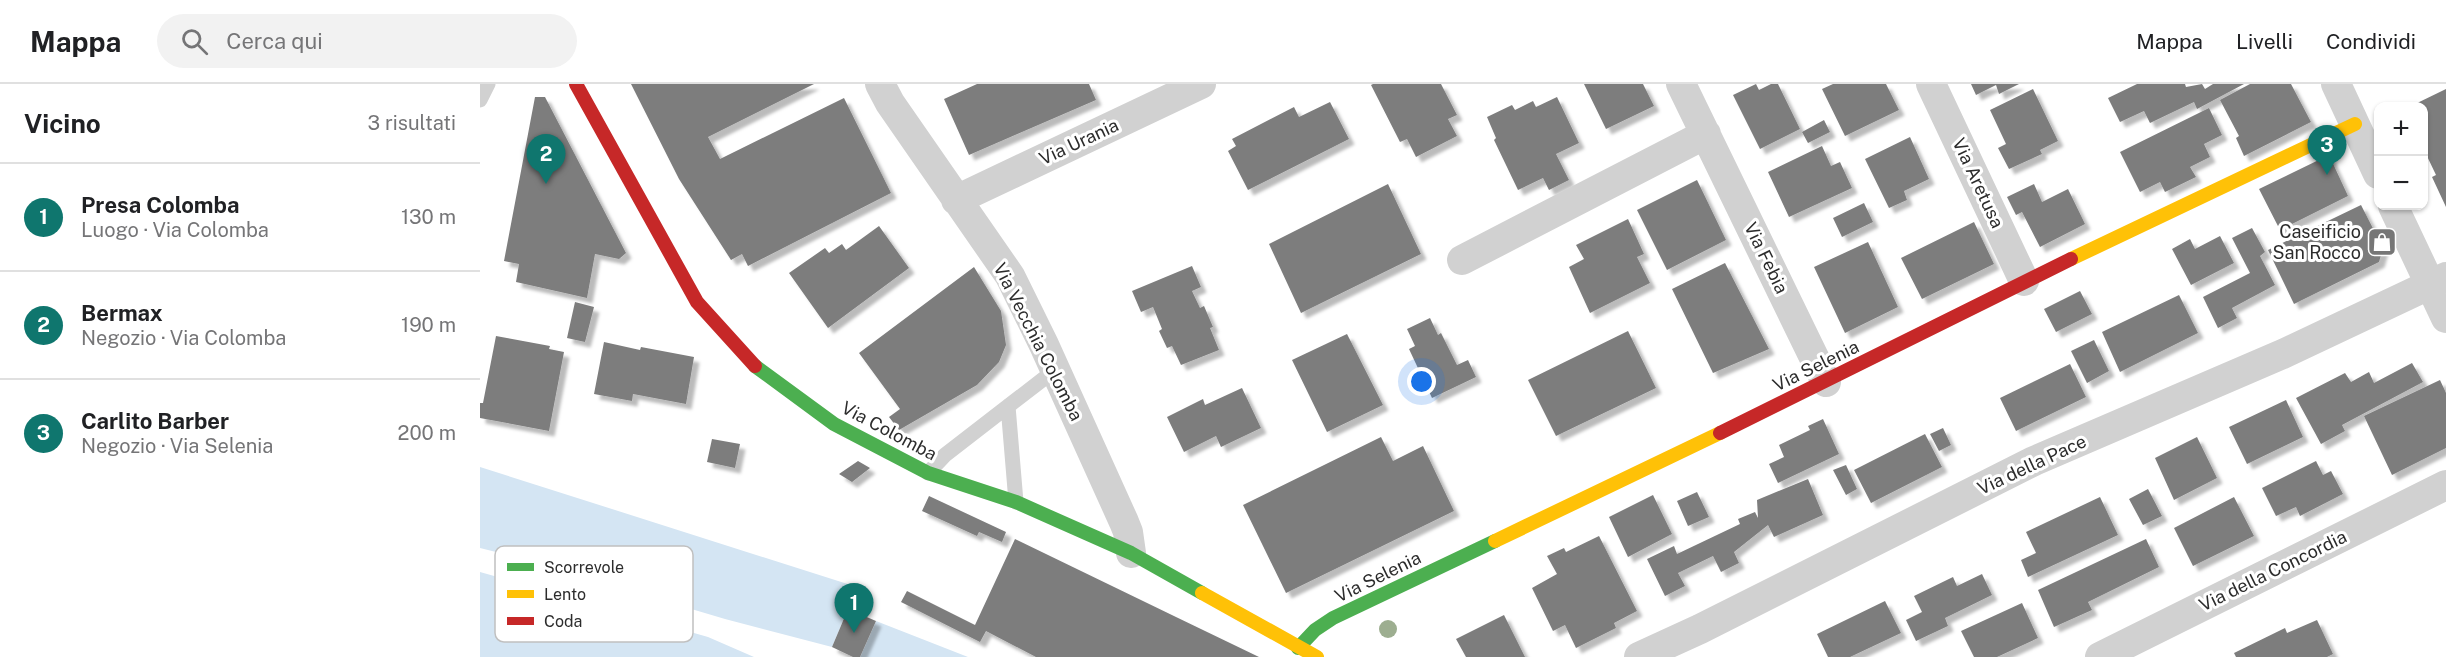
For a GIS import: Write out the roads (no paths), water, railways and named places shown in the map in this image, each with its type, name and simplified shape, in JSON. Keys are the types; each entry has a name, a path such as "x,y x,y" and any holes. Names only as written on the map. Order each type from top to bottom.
{"street":[{"name":"Via Colomba","path":"576,84 697,302 749,361 834,424 928,473 1016,502 1131,552 1317,657"},
{"name":"Via Vecchia Colomba","path":"880,84 890,103 1010,276 1128,532 1131,552"},
{"name":"Via Urania","path":"956,200 1202,84"},
{"name":"Via Febia","path":"1681,84 1826,382"},
{"name":"Via Aretusa","path":"1931,84 2024,281"},
{"path":"2336,84 2374,164"},
{"name":"Via Selenia","path":"1298,648 1315,630 1333,618 1826,382 2024,281 2355,124"},
{"path":"1462,260 1706,134"},
{"path":"2395,210 2438,281 2446,318"},
{"name":"Via della Pace","path":"1639,657 1700,629 2034,461 2285,353 2438,281"},
{"name":"Via della Concordia","path":"2100,657 2446,485"}],"lane":[{"path":"480,100 488,84"},
{"path":"928,473 945,455 1055,370"},
{"path":"1008,406 1016,502"}],"water":[{"path":"480,467 857,587 832,647 693,609 693,546 495,546 495,552 480,548"},
{"path":"480,572 495,576 495,642 693,642 693,633 754,657 480,657"},
{"path":"876,621 968,657 860,657"}],"place":[{"name":"Carlito Barber","path":"2327,175"},
{"name":"Bermax","path":"546,184"},
{"name":"Caseificio San Rocco","path":"2382,242"},
{"name":"Presa Colomba","path":"854,633"}]}
